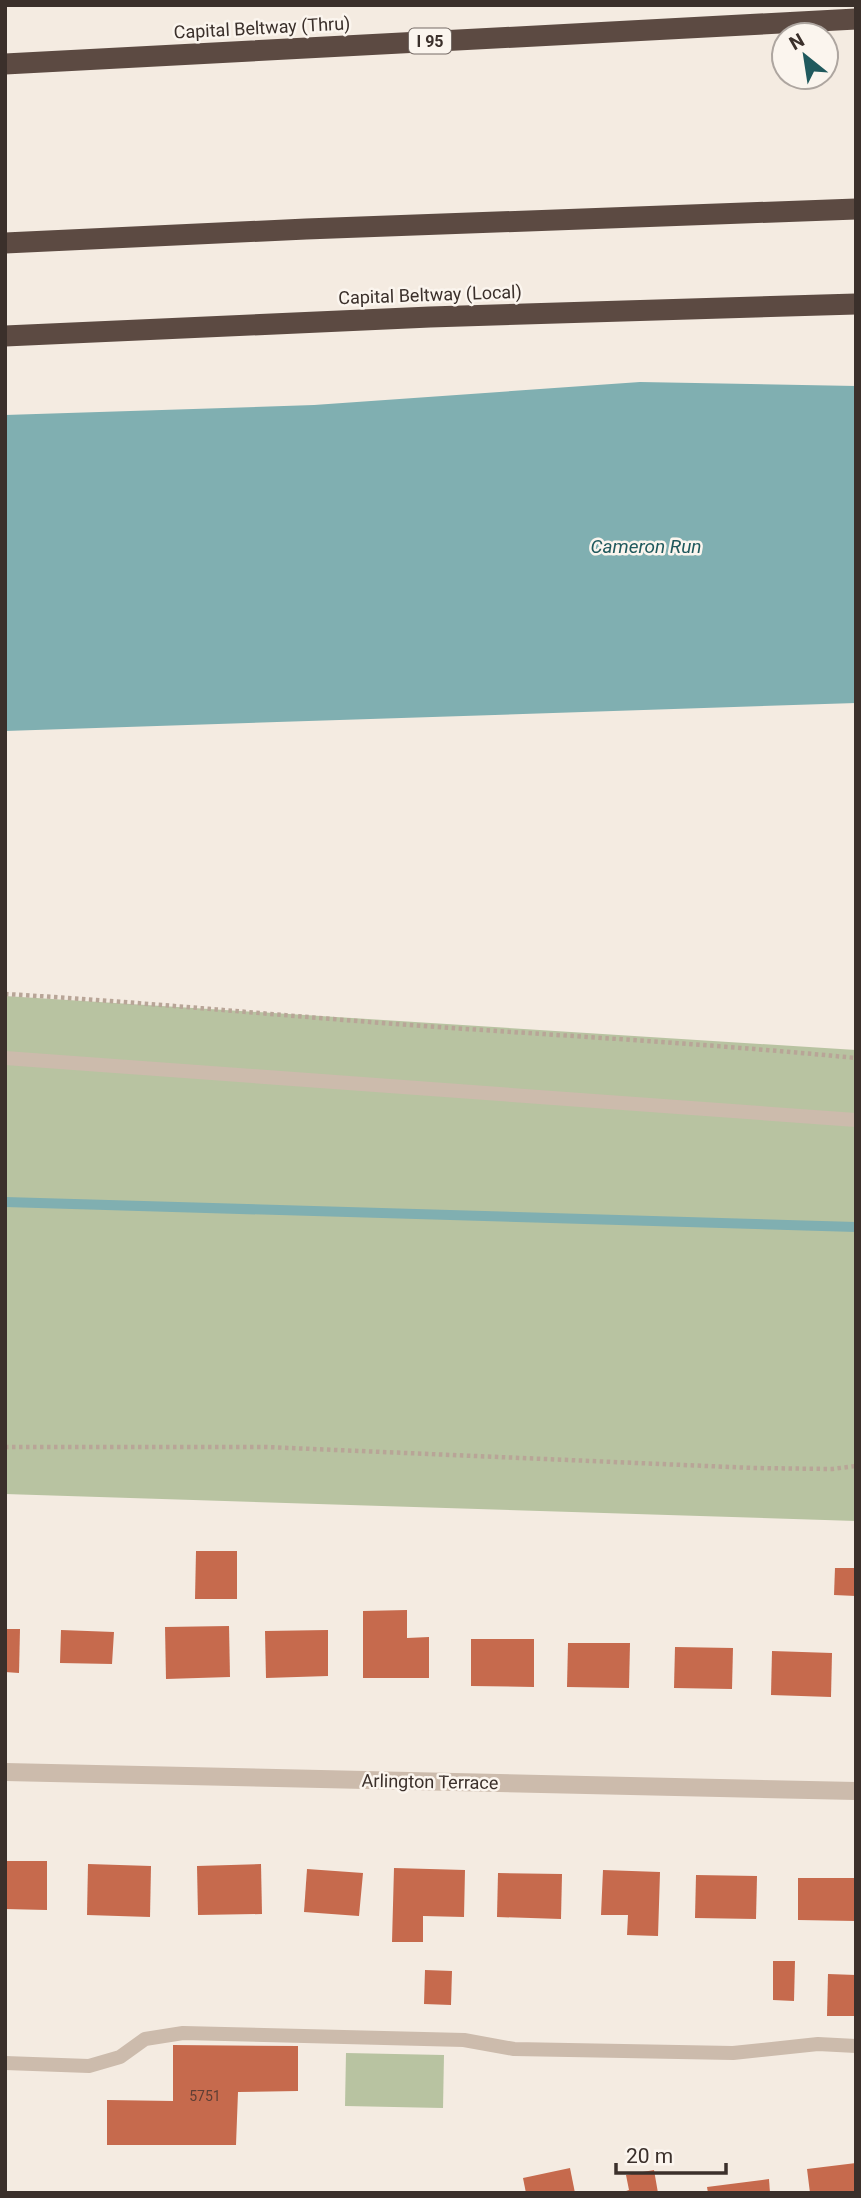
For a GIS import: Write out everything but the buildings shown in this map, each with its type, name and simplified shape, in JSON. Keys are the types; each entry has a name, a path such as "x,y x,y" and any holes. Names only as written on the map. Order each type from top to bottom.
{"highway":[{"name":"Capital Beltway (Thru)","path":"5,64 856,19"},
{"path":"5,243 856,209"},
{"name":"Capital Beltway (Local)","path":"5,336 416,318 856,304"}],"street":[{"name":"Arlington Terrace","path":"5,1772 856,1791"}],"lane":[{"path":"5,1058 856,1120"},
{"path":"5,2063 89,2066 120,2057 145,2039 183,2033 464,2040 514,2049 733,2053 818,2044 856,2046"}],"path":[{"path":"5,994 163,1003 418,1026 754,1048 856,1058"},
{"path":"5,1447 267,1447 753,1468 832,1469 856,1466"}],"green space":[{"path":"5,996 856,1050 856,1521 5,1494"},
{"path":"346,2053 444,2055 443,2108 345,2106"}],"water":[{"name":"Cameron Run","path":"640,382 856,386 856,703 5,731 5,415 314,405"}],"waterway":[{"path":"5,1202 856,1227"}]}
